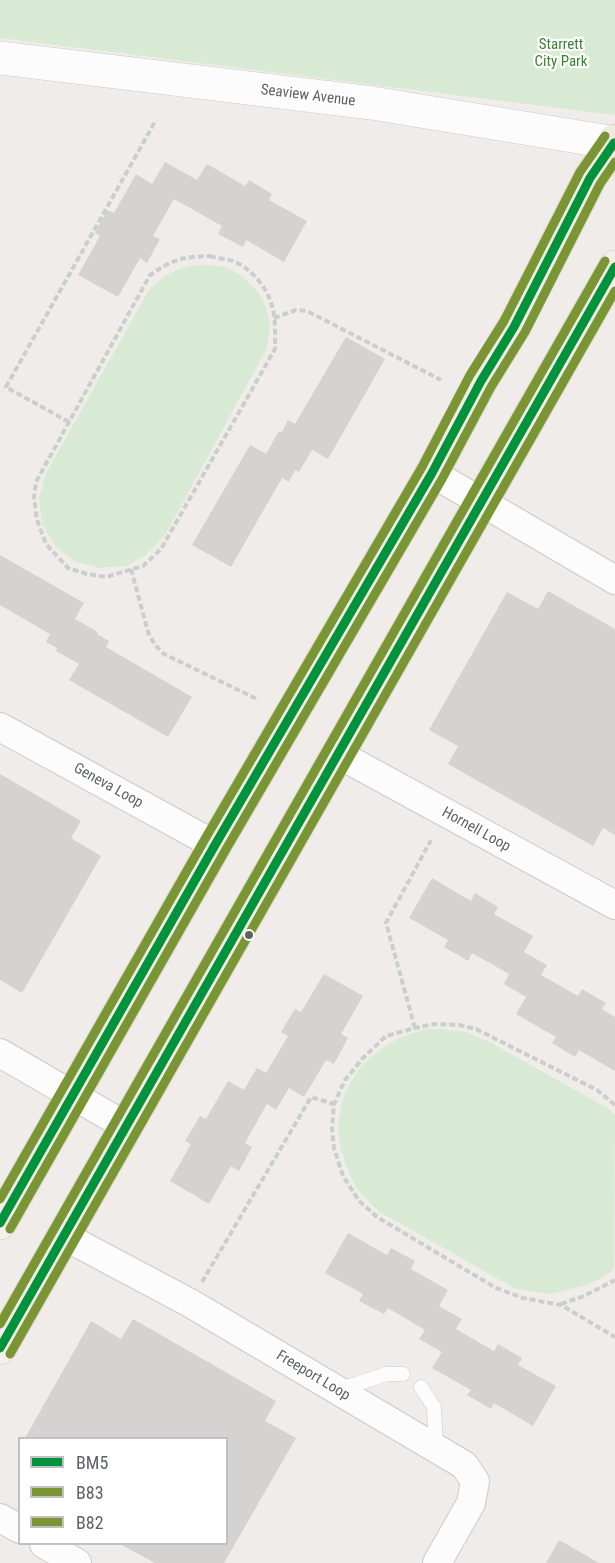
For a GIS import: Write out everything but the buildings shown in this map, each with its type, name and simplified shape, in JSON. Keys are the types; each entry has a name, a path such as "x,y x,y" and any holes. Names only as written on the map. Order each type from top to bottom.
{"main road":[{"path":"0,1223 215,845 432,473 513,327 590,178 615,142"},
{"path":"0,1348 615,267"}],"street":[{"name":"Seaview Avenue","path":"0,58 372,104 615,142"},
{"path":"432,473 615,580"},
{"name":"Geneva Loop","path":"0,727 215,845"},
{"name":"Hornell Loop","path":"338,754 615,905"},
{"path":"0,1053 126,1126"},
{"name":"Freeport Loop","path":"64,1236 190,1303 464,1465 475,1481 471,1503 441,1561"},
{"path":"0,1518 18,1528"},
{"path":"46,1545 77,1563"}],"lane":[{"path":"338,1391 386,1374 403,1374"},
{"path":"422,1387 434,1407 436,1449"}],"path":[{"path":"69,422 6,387 156,120"},
{"path":"210,256 234,262 253,274 265,290 272,307 273,318 275,348 161,549 143,566 106,577 68,568 45,544 37,520 34,497 36,482 150,275 165,264 185,257 210,256"},
{"path":"273,318 296,310 307,311 441,380"},
{"path":"131,569 148,633 155,645 164,654 259,700"},
{"path":"415,1028 386,923 431,840"},
{"path":"615,1105 597,1090 476,1029 459,1025 434,1024 386,1036 363,1058 345,1080 334,1104 332,1128 334,1148 343,1176 359,1202 377,1217 496,1288 523,1298 561,1305 615,1337"},
{"path":"190,1303 311,1097 334,1104"},
{"path":"561,1305 615,1280"}],"green space":[{"name":"Starrett City Park","path":"0,0 615,0 615,115 0,38"},
{"path":"196,265 220,266 229,269 238,273 252,285 263,301 269,319 267,348 165,535 146,555 126,566 100,568 74,561 56,547 42,524 39,498 46,473 149,290 170,273"},
{"path":"427,1029 467,1032 609,1109 615,1115 614,1269 600,1279 583,1286 550,1294 516,1289 380,1212 363,1196 347,1169 339,1136 340,1114 345,1094 355,1075 369,1059 386,1046 405,1036"}],"transit line":[{"name":"B82","path":"0,1199 205,839 422,467 470,375 504,321 580,172 605,136"},
{"name":"BM5","path":"0,1223 215,845 432,473 481,381 514,327 590,178 614,143"},
{"name":"B83","path":"10,1229 225,851 442,479 491,387 525,332 600,184 615,162"},
{"name":"B82","path":"0,1324 605,261"},
{"name":"BM5","path":"0,1348 615,267"},
{"name":"B83","path":"10,1354 615,291"}]}
